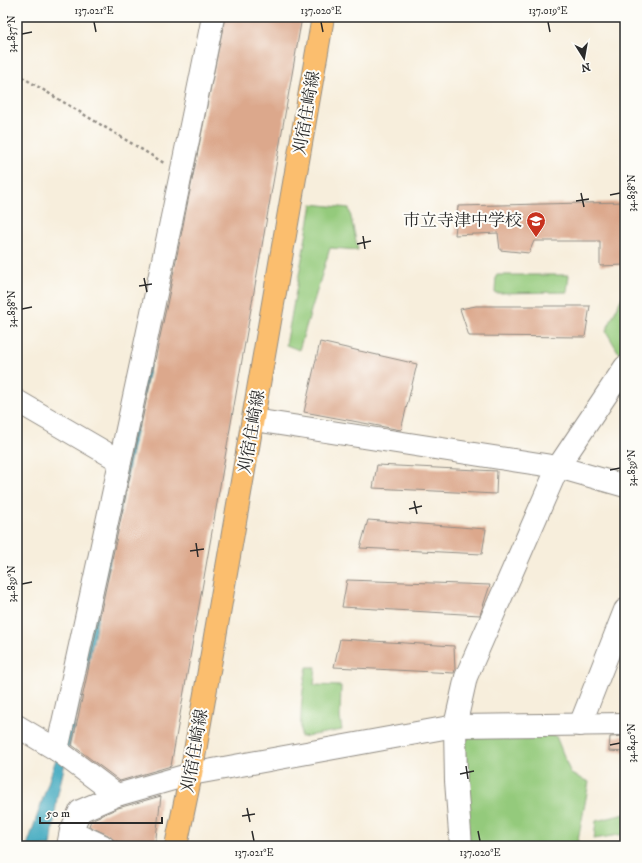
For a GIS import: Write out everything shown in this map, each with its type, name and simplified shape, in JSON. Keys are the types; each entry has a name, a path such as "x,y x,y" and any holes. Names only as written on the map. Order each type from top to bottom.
{"main road":[{"name":"刈宿住崎線","path":"176,846 191,774 254,420 323,17"}],"street":[{"path":"57,750 182,173 213,17"},
{"path":"461,846 456,781 455,726 466,677 558,467 625,367"},
{"path":"17,401 120,462"},
{"path":"254,420 558,467 625,486"},
{"path":"580,725 625,610"},
{"path":"103,846 70,838 80,811 117,794 191,774 455,726 625,724"},
{"path":"17,726 57,750 117,794"}],"path":[{"path":"17,74 182,173"}],"green space":[{"path":"312,204 349,208 358,250 330,248 299,350 286,345"},
{"path":"496,275 569,275 567,292 495,293"},
{"path":"625,291 625,348 620,355 606,331"},
{"path":"307,667 316,667 314,685 341,686 340,717 342,730 301,737 302,702"},
{"path":"471,733 556,736 571,774 589,782 577,846 468,846 461,748"},
{"path":"625,814 625,834 594,839 596,821"}],"water":[{"path":"180,219 90,656 57,798 51,846 27,846 56,759"}],"building":[{"path":"225,17 302,17 171,766 120,781 72,745 169,295"},
{"path":"625,202 625,265 600,266 600,241 534,241 529,253 500,250 498,233 455,235 458,206"},
{"path":"476,306 590,306 585,337 469,336 460,309"},
{"path":"320,342 417,364 401,430 304,412"},
{"path":"377,465 497,471 496,494 373,488"},
{"path":"368,520 486,529 482,554 360,548"},
{"path":"347,580 490,585 480,615 342,607"},
{"path":"340,639 454,646 455,670 454,673 334,667"},
{"path":"625,736 625,752 609,751 610,737"},
{"path":"161,796 155,846 128,846 89,826 91,820 118,808"}],"place":[{"name":"市立寺津中学校","path":"536,238"}]}
